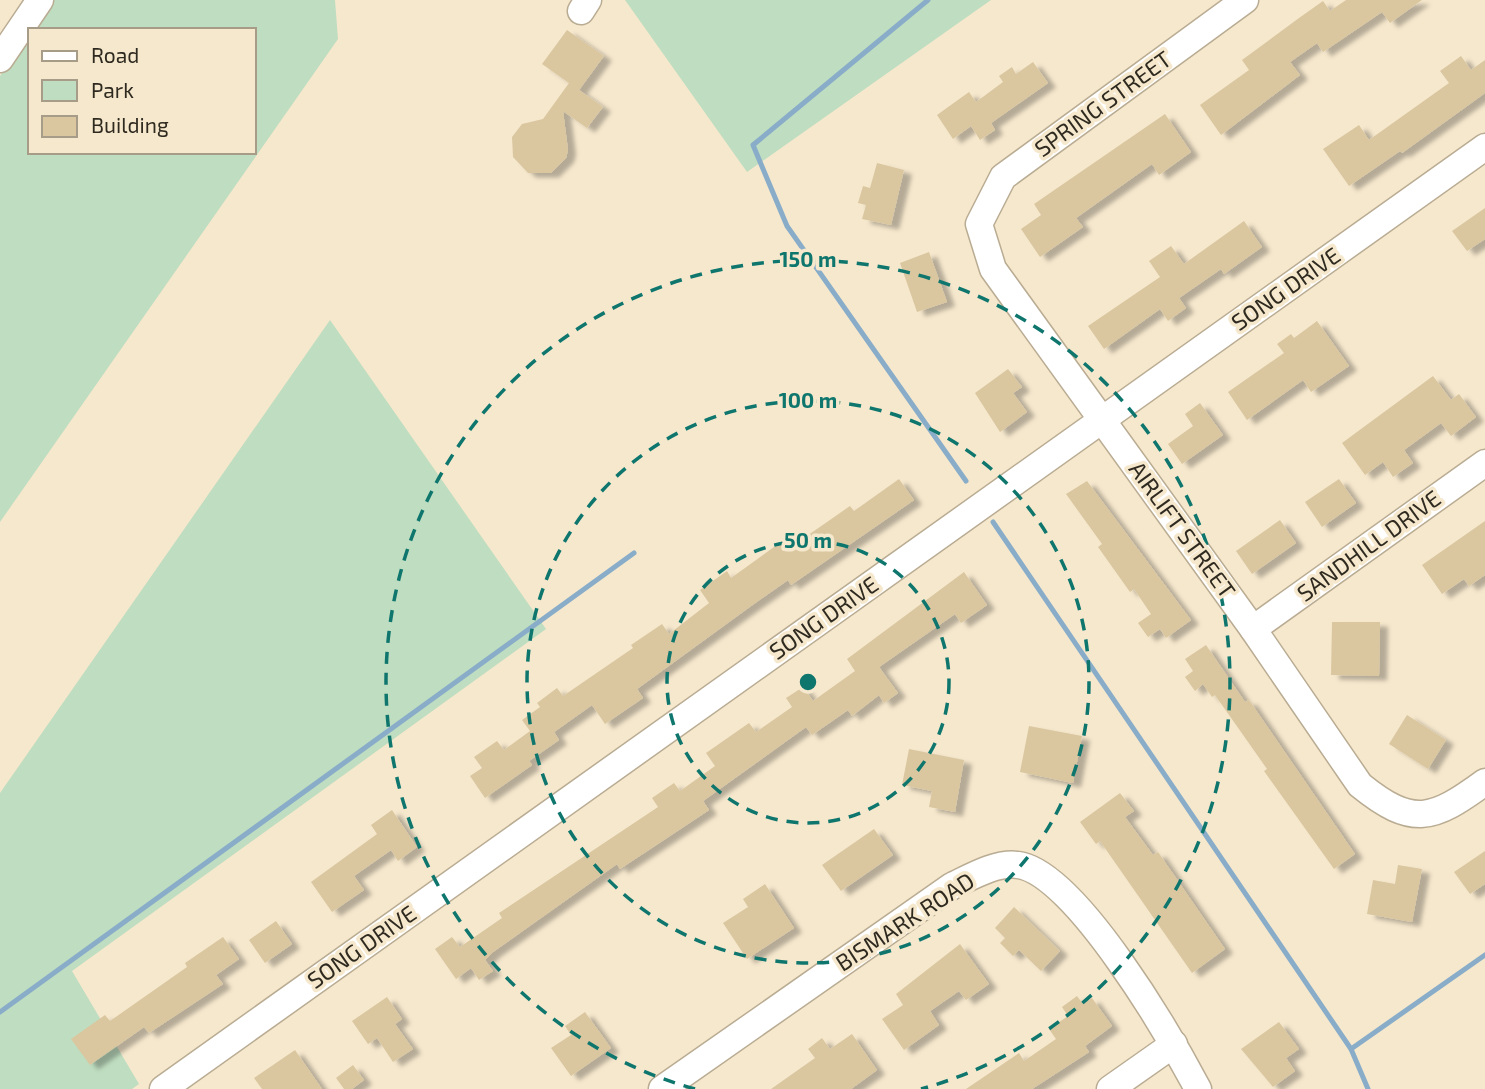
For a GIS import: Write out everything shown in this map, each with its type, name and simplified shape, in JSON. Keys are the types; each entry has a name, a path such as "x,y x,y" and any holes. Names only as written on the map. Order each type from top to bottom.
{"street":[{"path":"0,59 40,0"},
{"name":"SPRING STREET","path":"979,224 1003,177 1245,0"},
{"name":"SONG DRIVE","path":"163,1089 1485,147"},
{"name":"AIRLIFT STREET","path":"979,224 993,269 1253,629 1360,785 1381,803 1409,816 1438,812 1485,782"},
{"name":"SANDHILL DRIVE","path":"1253,629 1485,463"},
{"name":"BISMARK ROAD","path":"662,1089 952,886 983,871 1017,865 1048,877 1078,905 1174,1044 1198,1089"},
{"path":"1110,1089 1174,1044"}],"green space":[{"path":"52,0 335,0 338,39 0,522 0,76 28,36 28,154 256,154 256,28 33,28"},
{"path":"625,0 991,0 747,172"},
{"path":"330,320 546,629 72,971 139,1084 132,1089 0,1089 0,793"}],"building":[{"path":"1346,0 1422,0 1390,23 1382,12 1323,52 1317,43 1290,62 1300,75 1221,135 1200,105 1249,70 1242,60 1299,18 1323,1 1330,11"},
{"path":"567,30 604,56 579,90 603,107 587,128 563,111 568,150 566,158 551,173 528,173 513,157 512,137 522,124 543,119 569,83 542,64"},
{"path":"1461,56 1471,70 1485,60 1485,93 1402,153 1400,151 1349,186 1323,149 1359,125 1369,140 1449,83 1440,71"},
{"path":"1033,62 1048,83 991,123 995,130 980,140 971,126 953,139 937,115 969,92 976,102 1003,82 999,76 1012,67 1016,74"},
{"path":"1165,114 1191,152 1159,175 1152,164 1076,218 1083,227 1040,257 1021,229 1041,215 1034,204"},
{"path":"877,163 904,170 891,225 862,219 866,205 858,203 863,186 870,188"},
{"path":"1485,208 1485,239 1467,251 1452,231"},
{"path":"1244,221 1262,247 1224,274 1221,269 1179,298 1186,308 1168,321 1160,309 1104,349 1088,326 1160,277 1149,261 1171,246 1184,264"},
{"path":"929,252 947,302 917,312 900,263"},
{"path":"1317,321 1349,366 1311,392 1303,380 1247,420 1228,392 1284,353 1277,344 1291,334 1294,338"},
{"path":"1008,369 1022,387 1013,393 1027,412 1000,432 975,393"},
{"path":"1433,376 1451,400 1459,394 1476,417 1451,436 1441,423 1404,450 1413,463 1393,477 1383,462 1365,475 1342,443"},
{"path":"1200,403 1223,435 1182,464 1168,444 1193,426 1185,414"},
{"path":"899,479 914,500 791,585 788,580 751,606 637,689 643,698 605,724 592,705 554,732 559,740 529,761 532,765 485,798 470,776 482,768 474,757 497,741 504,750 530,731 522,720 540,707 537,703 557,688 563,696 633,648 631,645 662,624 669,634 709,603 700,590 727,571 731,578 785,539 791,547 850,506 854,511"},
{"path":"1339,479 1356,503 1322,527 1305,502"},
{"path":"1087,481 1191,620 1166,638 1160,629 1148,637 1138,623 1151,614 1134,589 1130,592 1098,547 1102,544 1066,494"},
{"path":"1280,520 1296,543 1252,574 1236,551"},
{"path":"1485,521 1485,575 1469,586 1464,579 1442,594 1422,565"},
{"path":"964,572 987,605 961,623 955,614 879,667 898,693 884,703 879,695 852,716 848,710 812,735 806,727 703,801 709,810 620,869 617,864 493,952 485,960 493,971 479,980 471,968 456,979 435,949 452,937 460,947 502,918 499,913 658,807 652,798 674,783 680,791 715,766 706,753 749,723 756,732 792,707 786,698 803,687 813,701 855,671 847,659"},
{"path":"1332,622 1380,622 1379,676 1331,675"},
{"path":"1206,645 1245,702 1249,700 1355,854 1334,869 1264,771 1267,769 1215,695 1212,697 1203,684 1195,691 1185,677 1193,671 1185,659"},
{"path":"1407,715 1446,740 1428,769 1389,744"},
{"path":"1029,726 1082,736 1073,783 1020,772"},
{"path":"909,749 964,760 955,812 929,807 932,791 902,785"},
{"path":"1120,793 1134,811 1125,817 1153,855 1158,852 1225,949 1192,973 1100,841 1096,844 1080,822"},
{"path":"392,810 417,847 398,861 391,850 354,876 364,890 332,912 311,882 377,834 371,825"},
{"path":"874,829 893,855 841,891 822,865"},
{"path":"1485,851 1485,884 1470,894 1454,872"},
{"path":"1398,865 1422,869 1412,922 1367,914 1373,880 1395,884"},
{"path":"765,884 794,928 747,959 723,923 748,907 743,899"},
{"path":"1014,907 1060,951 1041,971 1019,950 1013,956 1000,943 1005,938 995,928"},
{"path":"276,921 292,944 265,963 249,940"},
{"path":"223,937 239,959 216,975 223,984 149,1033 144,1027 90,1065 71,1039 105,1015 110,1021 187,967 185,963"},
{"path":"960,944 989,984 966,1000 959,991 930,1011 939,1025 904,1050 882,1019 903,1005 896,994"},
{"path":"1077,996 1083,1004 1092,998 1112,1026 1085,1046 1089,1052 1032,1089 966,1089 1019,1053 1024,1061 1056,1039 1049,1029 1068,1016 1062,1007"},
{"path":"387,997 402,1019 395,1024 413,1049 393,1062 377,1038 368,1044 352,1021"},
{"path":"585,1012 611,1048 571,1076 551,1048 571,1035 565,1026"},
{"path":"1279,1022 1299,1049 1286,1058 1295,1071 1273,1087 1241,1049"},
{"path":"852,1034 877,1070 851,1089 771,1089 815,1058 808,1049 822,1038 830,1049"},
{"path":"295,1050 322,1089 262,1089 254,1078"},
{"path":"353,1065 364,1080 352,1089 344,1089 336,1078"}],"waterway":[{"path":"928,0 753,145 787,226 966,481"},
{"path":"993,522 1351,1049 1368,1089"},
{"path":"0,1012 634,553"},
{"path":"1351,1049 1485,955"}]}
